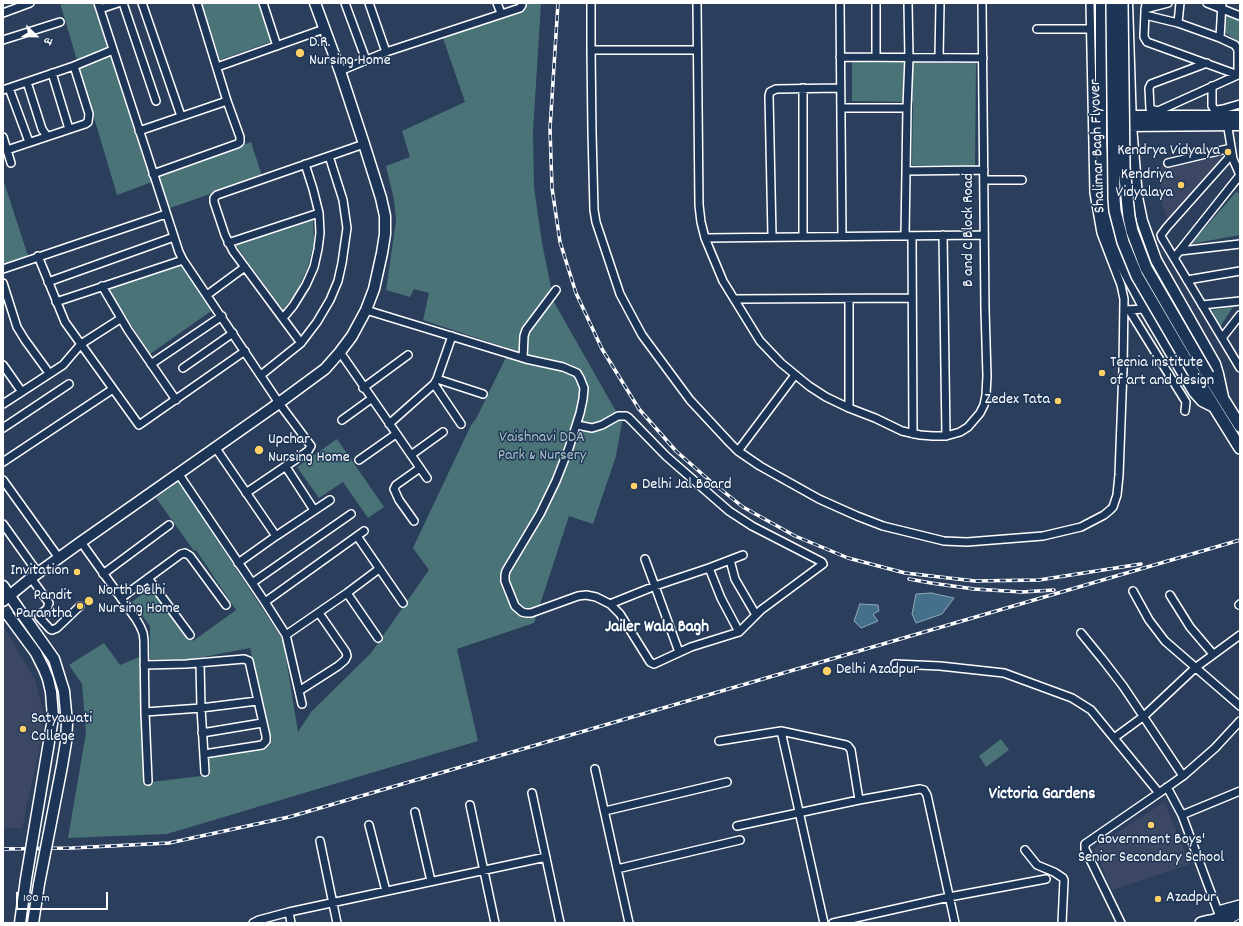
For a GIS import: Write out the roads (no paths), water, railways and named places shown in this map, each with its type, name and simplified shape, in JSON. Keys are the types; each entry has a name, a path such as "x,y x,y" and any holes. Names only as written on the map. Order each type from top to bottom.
{"main road":[{"name":"Shalimar Bagh Flyover","path":"1112,3 1114,199 1119,227 1137,276 1199,382 1240,448"},
{"name":"Shalimar Bagh Flyover","path":"1122,3 1124,166 1128,217 1146,268 1208,375 1240,426"},
{"path":"1205,922 1240,920"}],"street":[{"path":"3,13 30,3"},
{"path":"118,3 99,6 166,214 183,260 208,295 279,403 310,446 308,451 246,493"},
{"path":"123,3 156,101"},
{"path":"142,3 182,116"},
{"path":"153,174 240,142 240,137 196,3"},
{"path":"263,3 277,46"},
{"path":"6,598 81,542 325,369 352,336 366,310 374,289 385,234 382,198 340,71 315,3"},
{"path":"345,3 366,60"},
{"path":"369,3 386,52"},
{"path":"497,3 501,13"},
{"path":"340,71 386,52 520,8 522,3"},
{"path":"592,3 590,50 594,210 596,222 617,284 642,335 690,400 738,450 760,466 819,499 857,516 883,526 938,540 956,542 1043,536 1082,527 1098,519 1110,510 1117,495 1126,310 1123,289 1103,240 1102,219 1104,191 1101,116 1096,52 1090,29 1090,3"},
{"path":"697,3 700,222 723,281 760,341 781,363 826,397 849,408 875,418 897,429 913,434 946,436 943,235"},
{"path":"840,3 842,236"},
{"path":"876,3 876,58"},
{"path":"908,3 909,58 906,171 912,298 913,434"},
{"path":"939,58 940,3"},
{"name":"B and C Block Road","path":"946,436 960,432 968,427 980,413 984,405 987,376 982,3"},
{"path":"1101,3 1096,52 1093,187 1102,219 1115,251 1145,309 1194,392 1202,401 1214,407"},
{"path":"1127,3 1130,121 1137,196 1142,221 1156,260 1211,355 1218,374 1223,400"},
{"path":"1145,9 1168,3"},
{"path":"1178,23 1180,3"},
{"path":"1207,3 1222,6 1240,16"},
{"path":"1220,38 1222,6"},
{"path":"1145,9 1220,38 1237,47 1239,75"},
{"path":"1145,9 1144,37 1147,42 1239,75"},
{"path":"3,40 60,22"},
{"path":"216,67 324,29"},
{"path":"1037,29 1090,29"},
{"path":"29,142 6,89 74,66 114,50"},
{"path":"590,50 697,50"},
{"path":"840,57 983,58"},
{"path":"1207,63 1151,84 1149,88 1150,108 1158,111 1239,75"},
{"path":"7,150 88,122 89,114 74,66"},
{"path":"52,73 69,129"},
{"path":"27,82 42,129 46,135 49,136"},
{"path":"1212,86 1212,106 1214,109 1223,109 1240,104"},
{"path":"772,236 770,92 773,90 803,88 840,88"},
{"path":"802,236 803,88"},
{"path":"139,131 227,101"},
{"path":"841,108 907,108"},
{"path":"1101,116 1130,121 1227,121 1240,125"},
{"path":"1227,121 1240,116"},
{"path":"1101,126 1130,121"},
{"path":"1174,258 1240,175 1231,151 1227,121"},
{"path":"3,137 11,162"},
{"path":"301,343 244,267 228,243 214,202 214,197 364,144"},
{"path":"1168,163 1231,151"},
{"path":"1231,151 1162,233 1162,238 1239,364"},
{"path":"261,375 301,343 317,322 330,300 338,281 347,228 343,200 328,156"},
{"path":"283,318 293,306 306,285 314,267 318,249 320,233 319,213 305,164"},
{"path":"906,171 984,170"},
{"path":"1104,191 1107,183 1116,176 1127,176 1136,185"},
{"path":"984,180 1022,180"},
{"path":"228,243 319,213"},
{"path":"3,269 166,214"},
{"path":"705,238 772,236 984,235"},
{"path":"48,282 174,237"},
{"path":"1180,251 1240,244"},
{"path":"38,256 64,322 139,425 245,351"},
{"path":"56,302 183,260"},
{"path":"208,295 244,267"},
{"path":"1187,280 1240,271"},
{"path":"3,283 7,309 21,334 49,374"},
{"path":"102,286 120,319 176,400"},
{"path":"523,358 524,336 526,330 556,290"},
{"path":"734,299 912,298"},
{"path":"849,408 850,299"},
{"path":"1202,305 1240,302"},
{"path":"1126,310 1145,309"},
{"path":"366,310 523,358 563,367 576,373 580,378 584,388 583,400 569,448 540,514 506,571 505,579 515,606 524,613 531,613 582,595 596,597 610,604 620,614 652,664 657,664 691,647 739,632 756,615 822,566 823,562 752,526 729,511 666,456 626,416 618,416 602,425 592,428 577,424"},
{"path":"1126,310 1186,402 1185,411"},
{"path":"151,364 222,316"},
{"path":"1222,338 1240,316"},
{"path":"3,404 63,365 81,344 120,319"},
{"path":"183,368 233,333"},
{"path":"389,424 435,381 452,336"},
{"path":"340,352 427,478"},
{"path":"364,388 408,355"},
{"path":"3,364 22,392"},
{"path":"738,450 795,375"},
{"path":"435,381 483,394"},
{"path":"435,381 461,424"},
{"path":"3,428 69,384"},
{"path":"3,462 113,390"},
{"path":"342,420 371,399"},
{"path":"411,456 443,432"},
{"path":"360,460 396,434"},
{"path":"215,447 276,536"},
{"path":"286,467 314,510"},
{"path":"414,520 394,489 396,485 420,468"},
{"path":"178,473 286,635 302,704"},
{"path":"3,480 59,558"},
{"path":"238,563 330,500"},
{"path":"252,583 352,514"},
{"path":"3,524 49,603 47,609 39,615 39,617 50,629 52,630 57,628 80,606"},
{"path":"103,574 169,525"},
{"path":"265,602 364,531"},
{"path":"357,536 403,603"},
{"path":"81,542 140,626 144,640 148,781"},
{"path":"121,598 181,554 188,553 226,605"},
{"path":"610,604 655,586 743,555"},
{"path":"645,559 679,652"},
{"path":"730,560 735,578 756,615"},
{"path":"709,568 721,598 739,632"},
{"path":"286,635 379,569"},
{"path":"148,578 190,635"},
{"path":"3,586 6,598 18,608 54,659 64,690 67,723 63,760 33,923"},
{"path":"1133,591 1158,633 1168,644 1240,706"},
{"path":"347,593 378,638"},
{"path":"1170,595 1190,627 1213,654"},
{"path":"5,612 36,654 44,669 51,692 53,717 20,923"},
{"path":"299,691 338,666 347,656 346,652 319,613"},
{"path":"1080,634 1114,673 1183,776"},
{"path":"1114,738 1144,716 1195,668 1240,635"},
{"path":"144,665 200,663 244,659 250,664 266,741 262,745 204,754"},
{"path":"200,663 202,732 206,772"},
{"path":"895,664 975,669 1007,674 1072,698 1091,710 1159,794"},
{"path":"145,712 201,708 257,701"},
{"path":"1121,923 1085,847 1087,842 1159,794 1183,776 1215,748 1240,721"},
{"path":"202,732 262,723"},
{"path":"781,731 824,923"},
{"path":"718,741 781,731 848,746 851,750 859,800"},
{"path":"595,769 629,923"},
{"path":"605,811 727,782"},
{"path":"1167,788 1182,815 1219,913"},
{"path":"737,826 859,800 920,789 926,792 955,923"},
{"path":"1182,815 1240,791"},
{"path":"532,793 560,923"},
{"path":"470,805 494,923"},
{"path":"415,812 432,881"},
{"path":"369,825 386,891"},
{"path":"617,869 740,840"},
{"path":"320,841 337,923"},
{"path":"1025,850 1037,865 1054,872 1063,878 1062,923"},
{"path":"253,923 289,912 546,857"},
{"path":"833,923 949,897 1046,879"},
{"path":"1205,922 1219,913 1240,904"},
{"path":"1219,913 1240,911"},
{"path":"289,912 291,923"}],"railway":[{"path":"558,3 550,129 552,188 560,242 576,293 602,349 639,409 676,451 743,507 795,536 848,558 905,573 975,581 1039,580 1141,564"},
{"path":"3,849 72,848 169,843 289,817 1240,540"},
{"path":"909,579 974,589 1022,592 1054,590"},
{"path":"1235,923 1240,920"}],"place":[{"name":"D.R. Nursing Home","path":"300,53"},
{"name":"Kendrya Vidyalya","path":"1228,152"},
{"name":"Kendriya Vidyalaya","path":"1181,185"},
{"name":"Tecnia institute of art and design","path":"1102,373"},
{"name":"Zedex Tata","path":"1058,401"},
{"name":"Upchar Nursing Home","path":"259,450"},
{"name":"Delhi Jal Board","path":"634,486"},
{"name":"Invitation","path":"77,572"},
{"name":"North Delhi Nursing Home","path":"89,601"},
{"name":"Pandit Parantha","path":"80,606"},
{"name":"Delhi Azadpur","path":"827,671"},
{"name":"Satyawati College","path":"23,729"},
{"name":"Government Boys' Senior Secondary School","path":"1151,825"},
{"name":"Azadpur","path":"1158,899"}],"district":[{"name":"Jailer Wala Bagh","path":"657,629"},
{"name":"Victoria Gardens","path":"1042,796"}],"park label":[{"name":"Vaishnavi DDA Park & Nursery","path":"542,448"}]}
